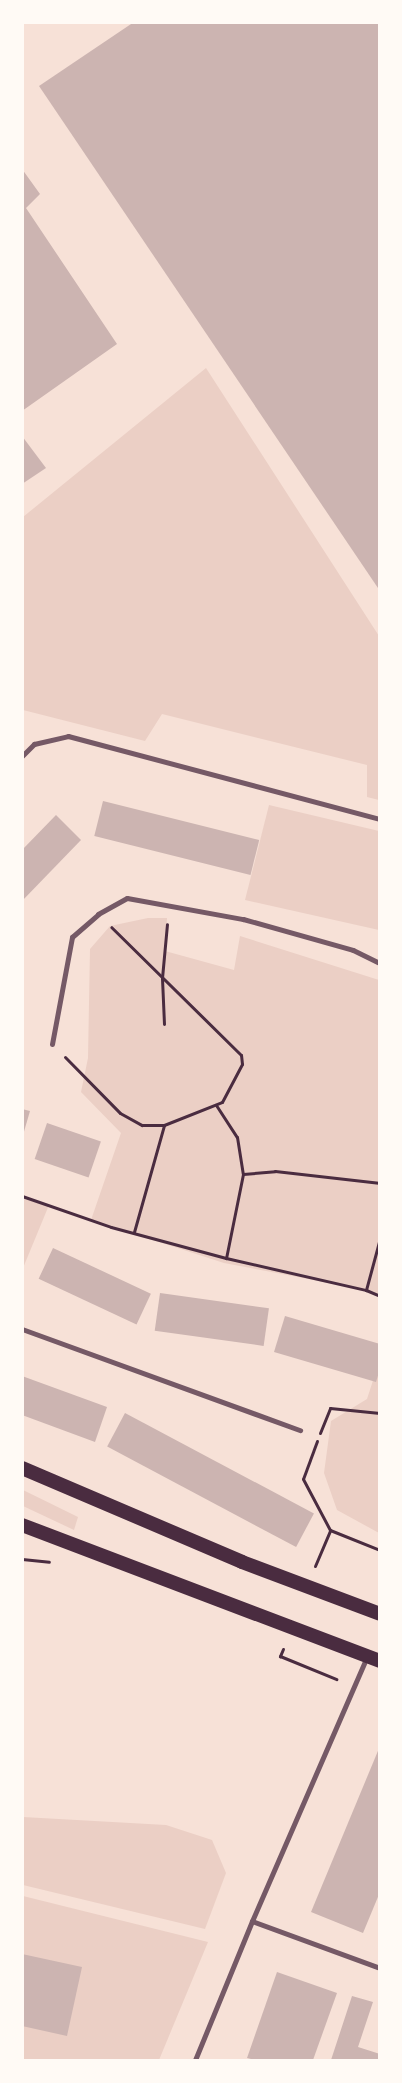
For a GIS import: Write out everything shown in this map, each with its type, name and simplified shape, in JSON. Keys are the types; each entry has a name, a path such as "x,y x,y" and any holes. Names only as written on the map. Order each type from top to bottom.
{"highway":[{"path":"22,1468 233,1559 380,1614"},
{"path":"22,1525 373,1658"}],"street":[{"path":"22,756 34,744 68,736 380,819"},
{"path":"52,1044 72,937 98,914 127,898 243,919 353,950 380,963"},
{"path":"22,1329 300,1430"},
{"path":"195,2060 252,1921 353,1686 373,1658"},
{"path":"252,1921 380,1968"}],"path":[{"path":"164,1024 162,978 168,906"},
{"path":"52,1044 120,1113 142,1125 164,1125 222,1102 242,1064 241,1054 98,914"},
{"path":"216,1105 237,1137 243,1174 226,1258"},
{"path":"134,1232 164,1125"},
{"path":"243,1174 275,1171 380,1183"},
{"path":"22,1196 134,1232 226,1258 366,1290 380,1296"},
{"path":"366,1290 380,1238"},
{"path":"380,1413 330,1408 303,1479 330,1530 380,1550"},
{"path":"300,1430 319,1436"},
{"path":"280,1656 353,1686"}],"shaded area":[{"path":"206,368 379,636 379,800 367,797 367,765 162,714 145,741 23,710 23,517"},
{"path":"269,805 379,831 379,930 245,900"},
{"path":"148,918 167,918 165,951 234,970 240,936 379,980 379,1296 366,1290 224,1263 91,1220 121,1133 81,1092 88,1058 90,949 110,926"},
{"path":"23,1196 49,1205 23,1268"},
{"path":"379,1362 379,1533 337,1510 324,1473 331,1421 367,1399"},
{"path":"23,1490 78,1517 74,1530 23,1506"},
{"path":"23,1817 166,1825 212,1840 226,1873 205,1929 23,1885"},
{"path":"23,1896 208,1942 159,2060 23,2060"}],"building":[{"path":"134,22 380,22 380,591 39,86"},
{"path":"22,169 40,194 26,208 117,344 22,411"},
{"path":"22,436 46,468 22,484"},
{"path":"103,801 259,840 251,875 94,836"},
{"path":"56,815 81,840 22,901 22,850"},
{"path":"22,1109 30,1111 23,1135 22,1135"},
{"path":"47,1123 101,1142 89,1177 35,1159"},
{"path":"53,1248 151,1294 137,1324 39,1279"},
{"path":"160,1293 269,1308 264,1346 155,1331"},
{"path":"285,1316 380,1344 380,1369 376,1382 274,1352"},
{"path":"22,1376 107,1407 95,1442 22,1415"},
{"path":"125,1413 314,1513 296,1547 107,1447"},
{"path":"380,1746 380,1892 363,1933 311,1912"},
{"path":"22,1954 82,1967 67,2036 22,2026"},
{"path":"277,1972 337,1993 313,2060 255,2060 247,2058"},
{"path":"352,1996 373,2002 358,2047 380,2054 380,2060 331,2060"}]}
